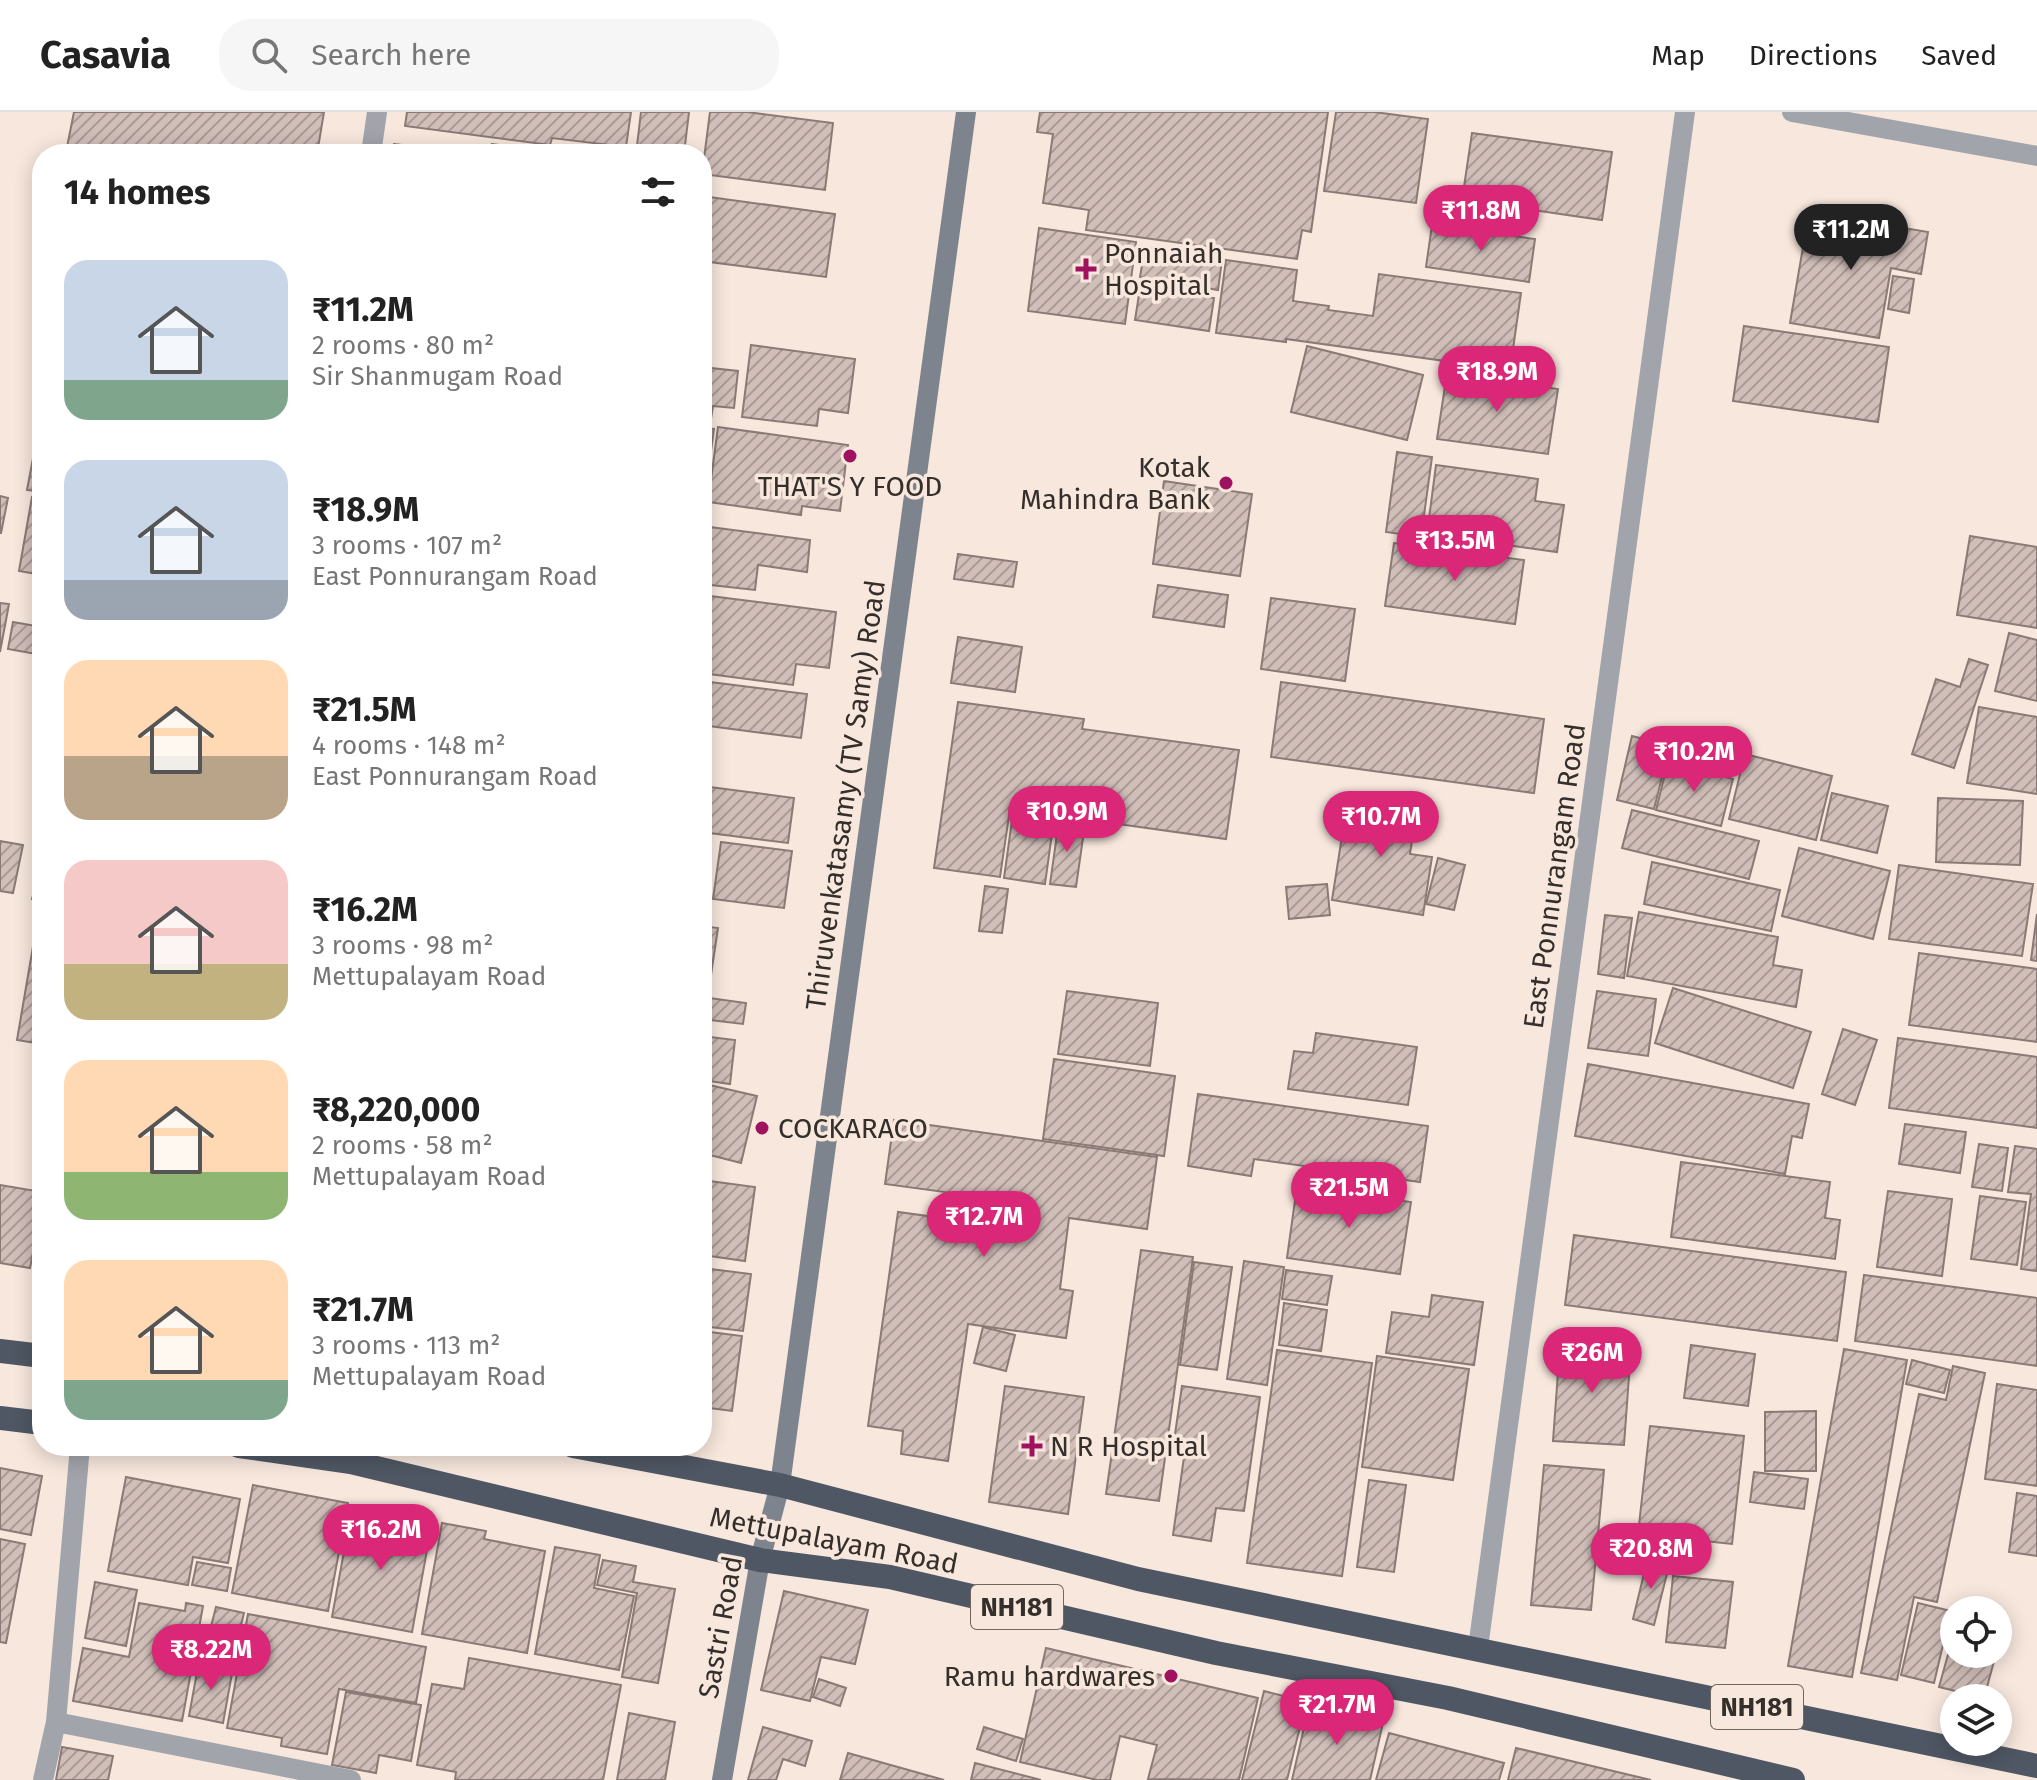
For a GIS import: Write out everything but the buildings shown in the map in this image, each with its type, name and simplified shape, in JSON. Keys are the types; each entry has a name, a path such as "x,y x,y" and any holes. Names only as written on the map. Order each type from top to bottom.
{"highway":[{"path":"0,1351 32,1355"},
{"path":"0,1418 32,1422"},
{"name":"Mettupalayam Road","path":"309,1456 351,1462 760,1560 890,1577 1216,1653 1448,1698 1793,1780"},
{"name":"Mettupalayam Road","path":"626,1456 780,1485 1138,1579 1478,1648"},
{"name":"NH181","path":"1478,1648 2037,1766"}],"main road":[{"name":"Thiruvenkatasamy (TV Samy) Road","path":"780,1485 966,112"},
{"name":"Sastri Road","path":"722,1780 760,1560 780,1485"}],"street":[{"path":"372,144 377,112"},
{"name":"East Ponnurangam Road","path":"1478,1648 1685,112"},
{"path":"1792,112 2037,156"},
{"path":"43,1780 56,1722 79,1456"},
{"path":"56,1722 351,1780"}],"place":[{"name":"Ponnaiah Hospital","path":"1086,269"},
{"name":"THAT'S Y FOOD","path":"850,456"},
{"name":"Kotak Mahindra Bank","path":"1226,483"},
{"name":"COCKARACO","path":"762,1128"},
{"name":"N R Hospital","path":"1032,1446"},
{"name":"Ramu hardwares","path":"1171,1676"}]}
